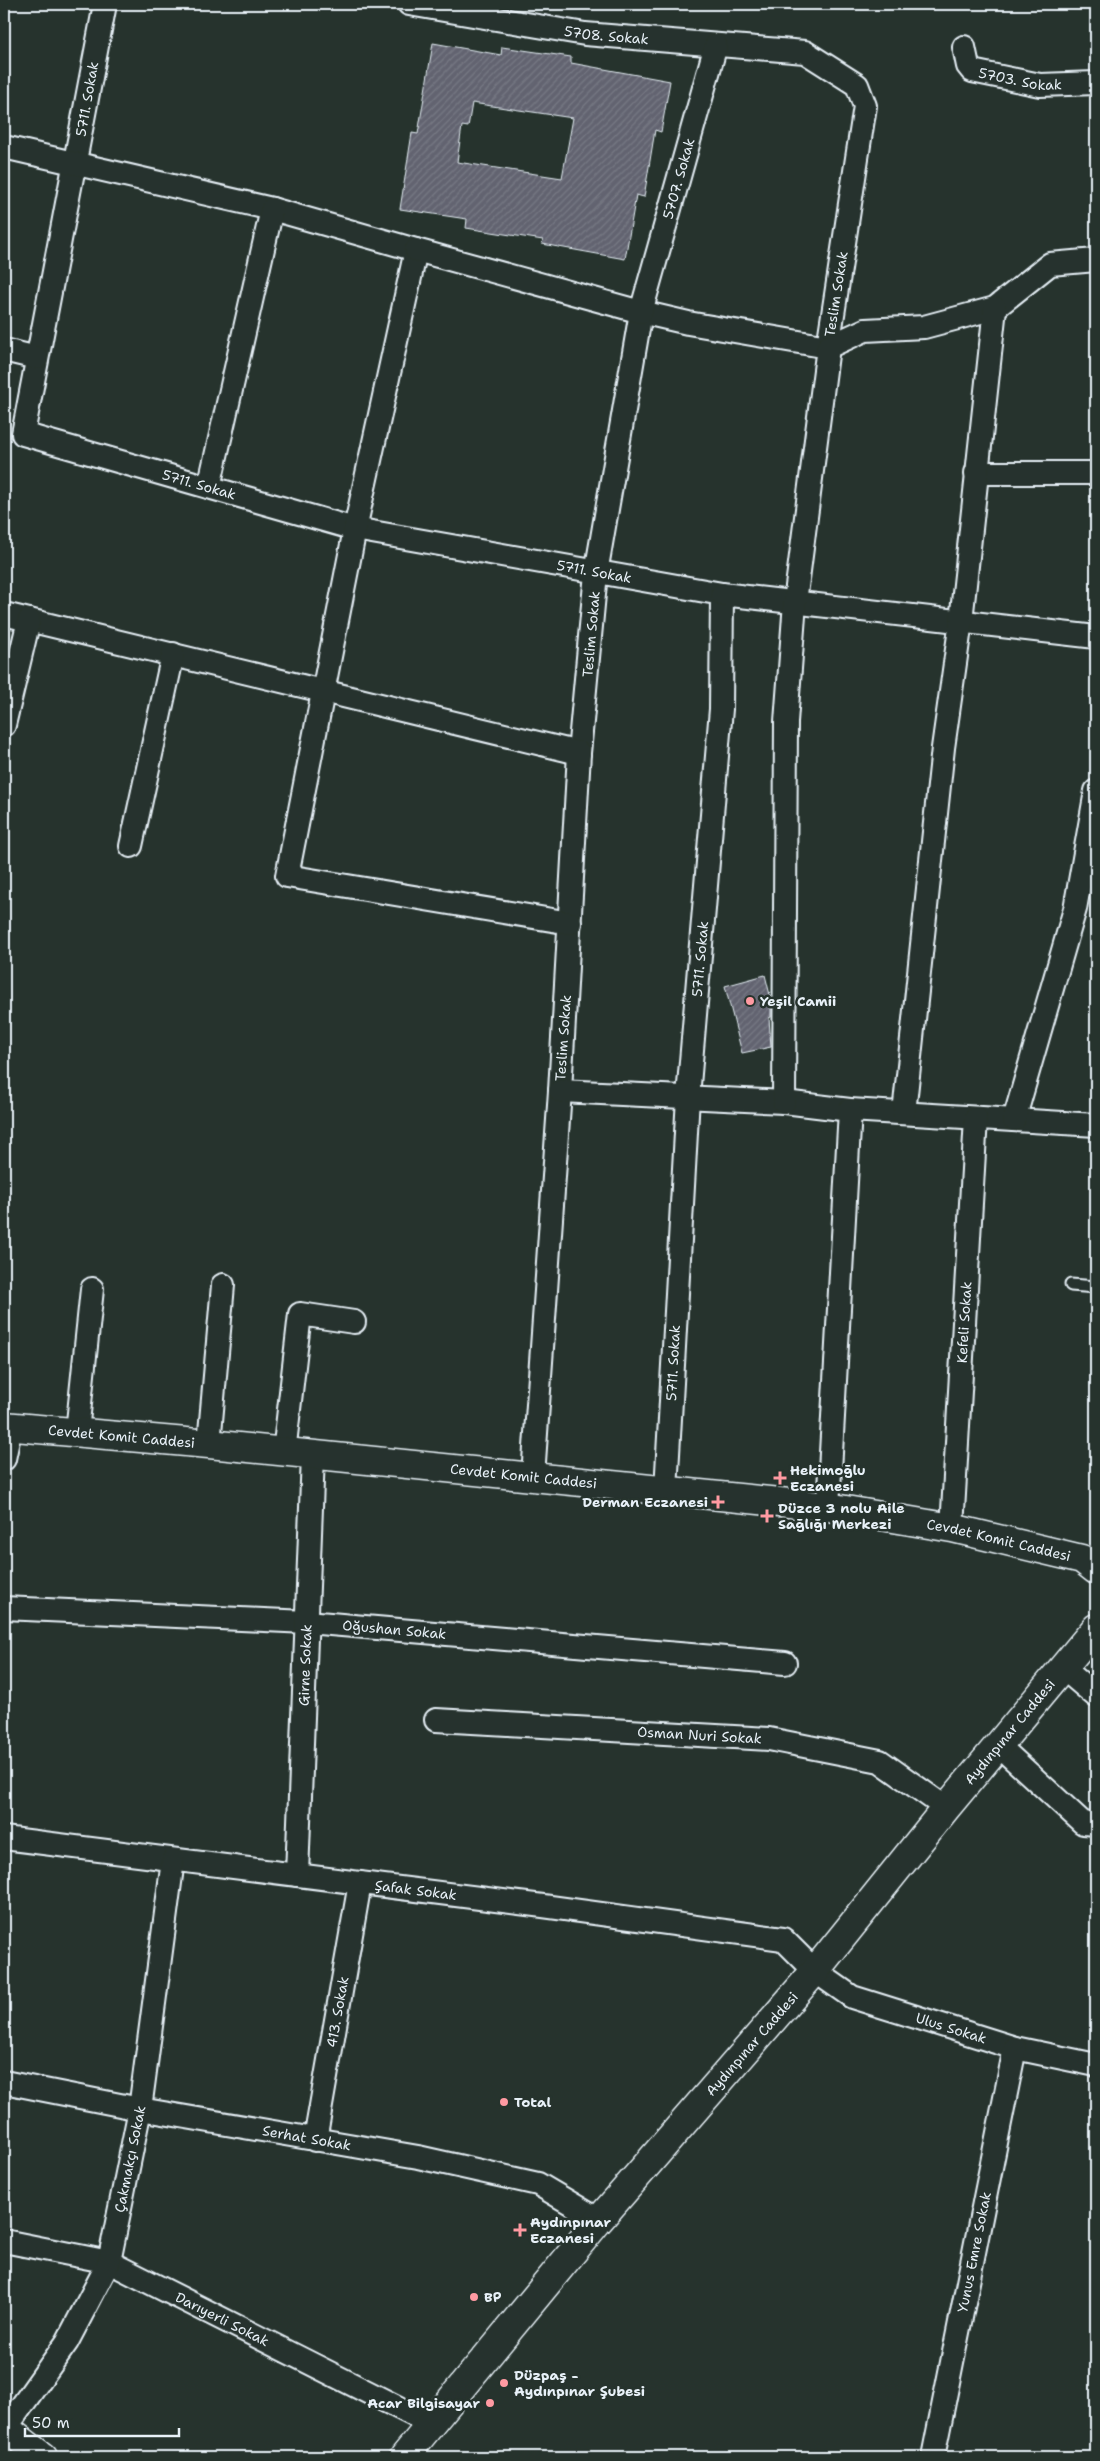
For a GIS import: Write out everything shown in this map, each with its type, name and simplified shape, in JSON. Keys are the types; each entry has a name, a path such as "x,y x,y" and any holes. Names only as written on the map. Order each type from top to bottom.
{"main road":[{"name":"Cevdet Komit Caddesi","path":"7,1426 210,1444 828,1507 952,1528 1082,1558 1096,1570"},
{"name":"Aydınpınar Caddesi","path":"404,2457 599,2220 814,1970 1096,1628"},
{"path":"5,2428 43,2457"}],"street":[{"name":"5711. Sokak","path":"105,4 23,434 355,529 722,594 721,709 688,1097 666,1490"},
{"name":"5708. Sokak","path":"409,4 585,34 805,52"},
{"name":"5707. Sokak","path":"641,312 716,45"},
{"name":"5703. Sokak","path":"964,47 968,66 972,70 1040,85 1096,84"},
{"name":"Teslim Sokak","path":"533,1476 560,1091 579,753 596,573 641,312 828,347 865,106 857,85 805,52"},
{"path":"4,147 272,209 641,312"},
{"path":"209,487 272,209"},
{"path":"416,250 322,690 288,876 570,923"},
{"path":"784,1102 786,722 795,602 828,347 865,330 924,327 996,308 1050,264 1096,260"},
{"path":"904,1112 944,748 961,621 976,473 996,308"},
{"path":"4,350 37,358"},
{"path":"976,473 1096,473"},
{"path":"722,594 1096,637"},
{"path":"4,614 579,753"},
{"path":"4,725 29,620"},
{"path":"131,846 173,654"},
{"path":"1014,1120 1075,909 1096,791"},
{"path":"560,1091 784,1102 850,1110 1096,1125"},
{"path":"828,1507 850,1110"},
{"name":"Kefeli Sokak","path":"952,1528 976,1118"},
{"path":"210,1444 222,1285"},
{"path":"77,1432 92,1289"},
{"path":"284,1453 300,1314 354,1322"},
{"path":"4,1459 7,1426"},
{"name":"Girne Sokak","path":"297,1875 314,1455"},
{"name":"Oğushan Sokak","path":"4,1608 307,1622 785,1663"},
{"path":"1063,1668 1096,1696"},
{"name":"Osman Nuri Sokak","path":"436,1720 769,1739 880,1761 946,1808"},
{"path":"999,1746 1083,1822 1096,1824"},
{"name":"Şafak Sokak","path":"4,1838 783,1939 814,1970"},
{"name":"Çakmakçı Sokak","path":"5,2428 67,2342 109,2262 140,2109 173,1860"},
{"name":"413. Sokak","path":"315,2140 360,1883"},
{"name":"Ulus Sokak","path":"814,1970 852,1997 1015,2048 1096,2065"},
{"name":"Yunus Emre Sokak","path":"934,2457 1015,2048"},
{"name":"Serhat Sokak","path":"4,2082 140,2109 418,2156 538,2184 599,2220"},
{"name":"Darıyerli Sokak","path":"4,2241 109,2262 431,2424"}],"lane":[{"path":"1071,1284 1096,1287"}],"building":[{"path":"433,43 501,55 502,47 571,57 571,63 670,81 661,132 655,130 644,197 636,195 625,259 542,244 543,240 466,228 467,219 400,209 412,133 418,134","holes":["472,103 573,118 562,178 457,162 462,126 468,127"]},
{"name":"Yeşil Camii","path":"765,975 771,999 771,1017 769,1018 771,1047 742,1053 725,986"}],"place":[{"name":"Yeşil Camii","path":"750,1001"},
{"name":"Hekimoğlu Eczanesi","path":"780,1478"},
{"name":"Derman Eczanesi","path":"718,1502"},
{"name":"Düzce 3 nolu Aile Sağlığı Merkezi","path":"767,1516"},
{"name":"Total","path":"504,2102"},
{"name":"Aydınpınar Eczanesi","path":"520,2230"},
{"name":"BP","path":"474,2297"},
{"name":"Düzpaş - Aydınpınar Şubesi","path":"504,2383"},
{"name":"Acar Bilgisayar","path":"490,2403"}]}
